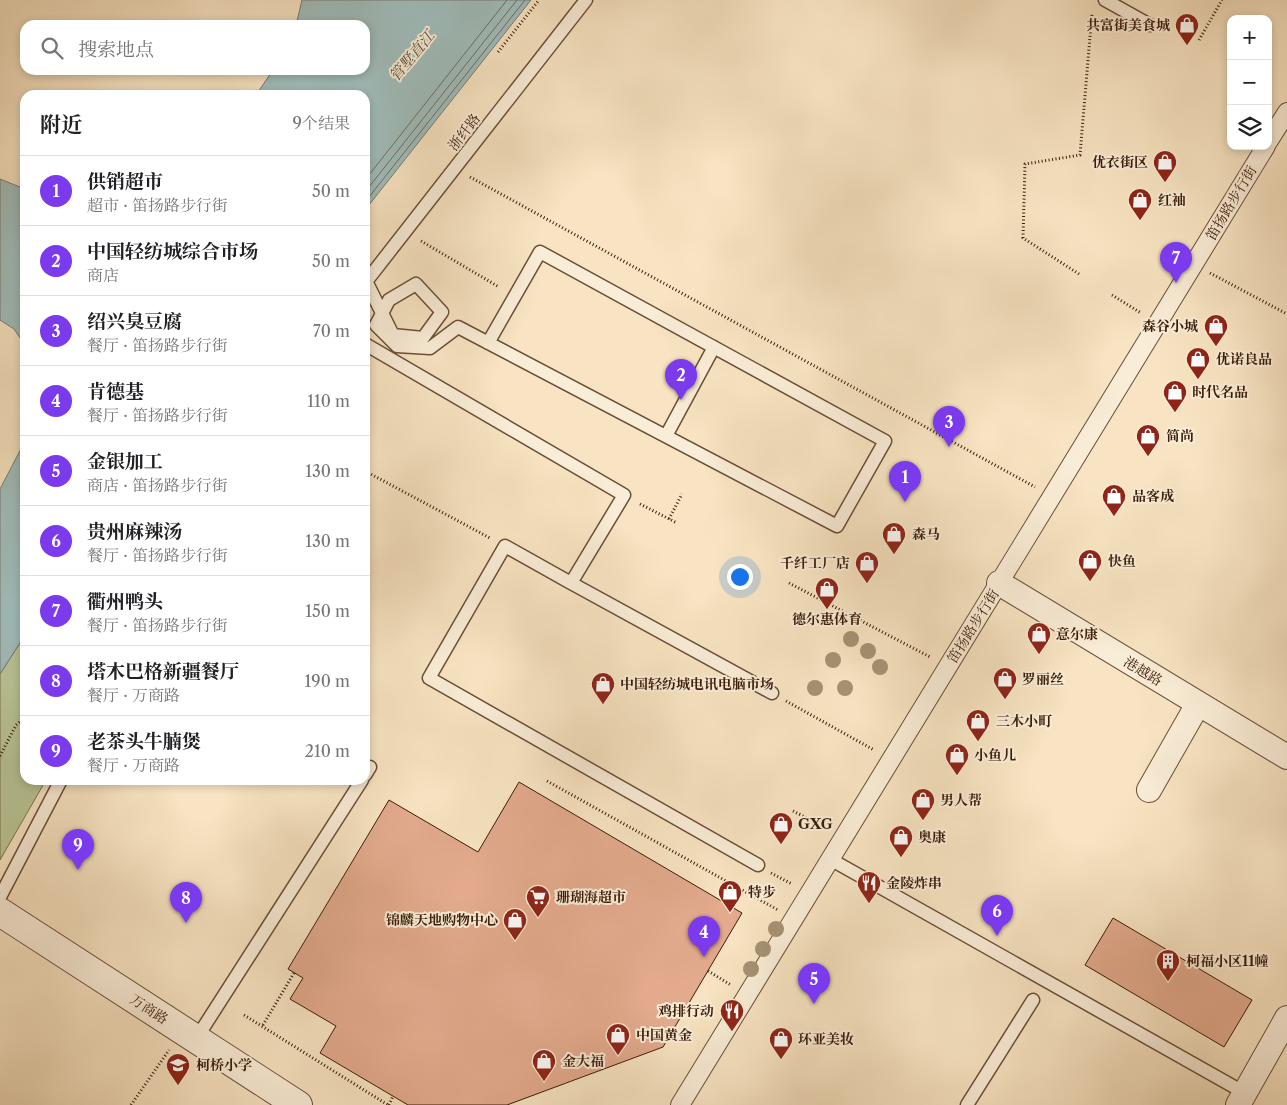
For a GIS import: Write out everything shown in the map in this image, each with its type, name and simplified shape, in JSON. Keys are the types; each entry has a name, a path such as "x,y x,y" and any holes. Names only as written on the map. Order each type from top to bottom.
{"street":[{"path":"1272,136 1287,112"},
{"name":"笛扬路步行街","path":"680,1105 1264,150"},
{"name":"港越路","path":"999,583 1287,757"},
{"path":"1149,790 1198,704"},
{"name":"万商路","path":"0,912 298,1105"},
{"path":"1242,1099 1287,1018"}],"lane":[{"name":"浙纤路","path":"370,277 586,0"},
{"path":"1105,0 1150,25"},
{"path":"370,289 380,308 382,312 384,317 393,335 422,338 442,312 416,284 389,300 384,308 382,312 380,317 376,325 397,346 430,348 458,327 488,343 837,526 886,441 540,252 488,343"},
{"path":"370,347 624,495 571,583"},
{"path":"666,436 714,347"},
{"path":"758,865 429,678 505,546 772,694"},
{"path":"0,897 58,785"},
{"path":"189,1035 359,785"},
{"path":"830,859 1242,1099"},
{"path":"967,1105 1033,1000"}],"path":[{"path":"498,52 539,0"},
{"path":"1199,40 1222,0"},
{"path":"1079,274 1023,238 1025,164 1080,155 1093,10"},
{"path":"454,168 1052,496"},
{"path":"405,231 499,287"},
{"path":"1194,264 1287,314"},
{"path":"1112,295 1158,324"},
{"path":"370,474 505,546"},
{"path":"668,519 682,494"},
{"path":"624,495 676,523"},
{"path":"789,583 948,666"},
{"path":"772,694 891,759"},
{"path":"0,756 16,725 20,722"},
{"path":"547,781 793,919"},
{"path":"793,811 843,837"},
{"path":"758,865 809,894"},
{"path":"708,970 747,996"},
{"path":"263,1025 294,973"},
{"path":"244,1015 263,1025 388,1105 393,1096"},
{"path":"131,1105 189,1035"}],"green space":[{"path":"20,643 20,785 43,785 0,860 0,674"}],"water":[{"name":"管墅直江","path":"302,0 531,0 370,204 370,90 259,90 270,75 370,75 370,20 297,20"},
{"path":"0,179 20,187 20,338 14,329 0,320"},
{"path":"20,451 20,643 0,674 0,489"}],"building":[{"name":"锦麟天地购物中心","path":"519,782 742,913 663,1047 507,1105 408,1105 320,1053 336,1026 290,999 303,978 288,969 389,800 478,852"},
{"name":"柯福小区11幢","path":"1113,918 1252,1000 1224,1047 1085,965"}],"place":[{"name":"共富街美食城","path":"1187,46"},
{"name":"优衣街区","path":"1165,183"},
{"name":"红袖","path":"1140,221"},
{"name":"衢州鸭头","path":"1176,283"},
{"name":"森谷小城","path":"1216,347"},
{"name":"优诺良品","path":"1198,380"},
{"name":"中国轻纺城综合市场","path":"681,400"},
{"name":"时代名品","path":"1175,413"},
{"name":"绍兴臭豆腐","path":"949,447"},
{"name":"简尚","path":"1148,457"},
{"name":"供销超市","path":"905,502"},
{"name":"品客成","path":"1114,517"},
{"name":"森马","path":"894,555"},
{"name":"快鱼","path":"1090,582"},
{"name":"千纤工厂店","path":"867,584"},
{"name":"德尔惠体育","path":"827,610"},
{"name":"意尔康","path":"1039,655"},
{"name":"罗丽丝","path":"1005,700"},
{"name":"中国轻纺城电讯电脑市场","path":"603,705"},
{"name":"三木小町","path":"978,742"},
{"name":"小鱼儿","path":"957,776"},
{"name":"男人帮","path":"923,821"},
{"name":"GXG","path":"781,845"},
{"name":"奥康","path":"901,858"},
{"name":"老茶头牛腩煲","path":"78,870"},
{"name":"金陵炸串","path":"869,904"},
{"name":"特步","path":"730,913"},
{"name":"珊瑚海超市","path":"538,918"},
{"name":"塔木巴格新疆餐厅","path":"186,923"},
{"name":"贵州麻辣汤","path":"997,936"},
{"name":"锦麟天地购物中心","path":"515,941"},
{"name":"肯德基","path":"704,957"},
{"name":"柯福小区11幢","path":"1168,982"},
{"name":"金银加工","path":"814,1004"},
{"name":"鸡排行动","path":"732,1032"},
{"name":"中国黄金","path":"618,1056"},
{"name":"环亚美妆","path":"781,1060"},
{"name":"金大福","path":"544,1082"},
{"name":"柯桥小学","path":"178,1086"}]}
